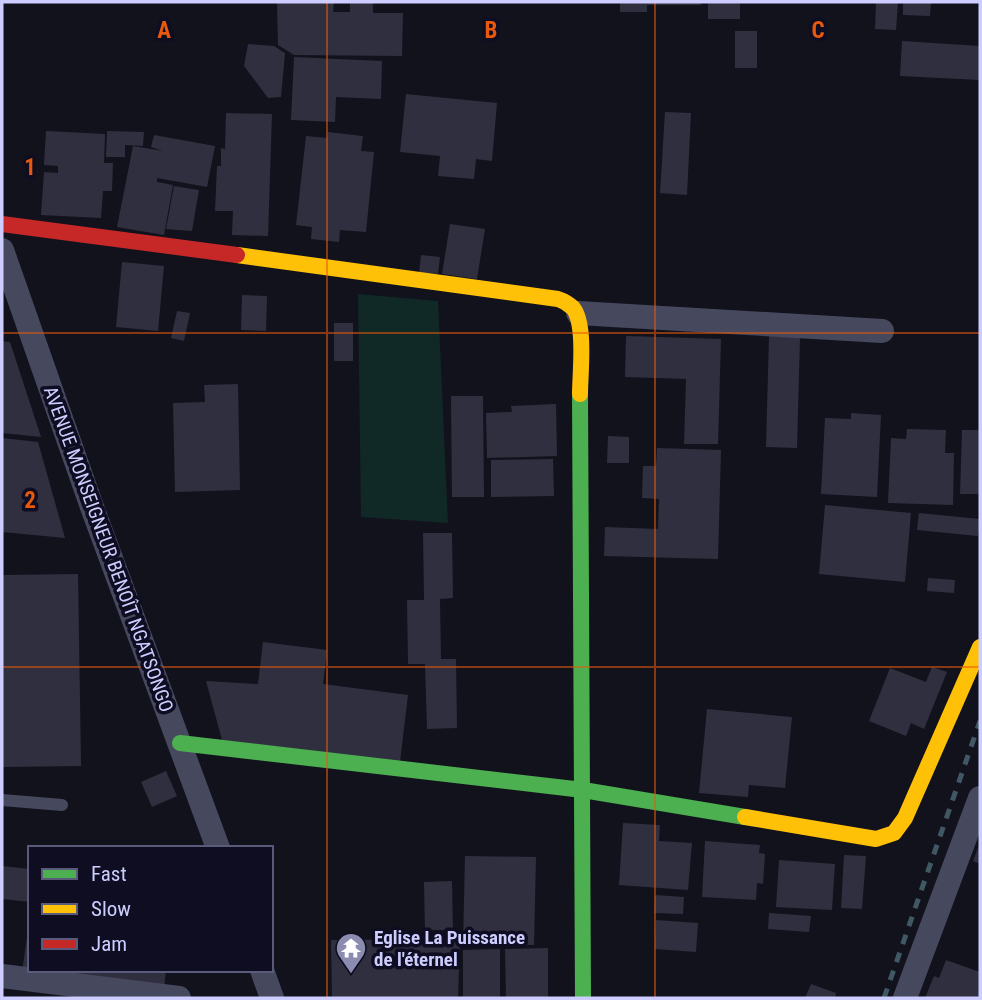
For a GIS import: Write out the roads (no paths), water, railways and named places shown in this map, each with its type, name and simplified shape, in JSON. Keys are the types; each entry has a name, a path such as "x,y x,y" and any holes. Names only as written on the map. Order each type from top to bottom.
{"street":[{"path":"2,224 550,296 566,301 578,313 882,331"},
{"name":"AVENUE MONSEIGNEUR BENOÎT NGATSONGO","path":"2,250 92,507 217,846"},
{"path":"578,313 583,998"},
{"path":"180,743 583,790 876,839 887,838 897,833 905,818 980,647"},
{"path":"905,998 980,798"},
{"path":"263,972 272,998"},
{"path":"2,976 179,998"}],"lane":[{"path":"2,800 62,805"}],"railway":[{"path":"884,998 980,721"}],"place":[{"name":"Eglise La Puissance de l'éternel","path":"351,975"}]}
